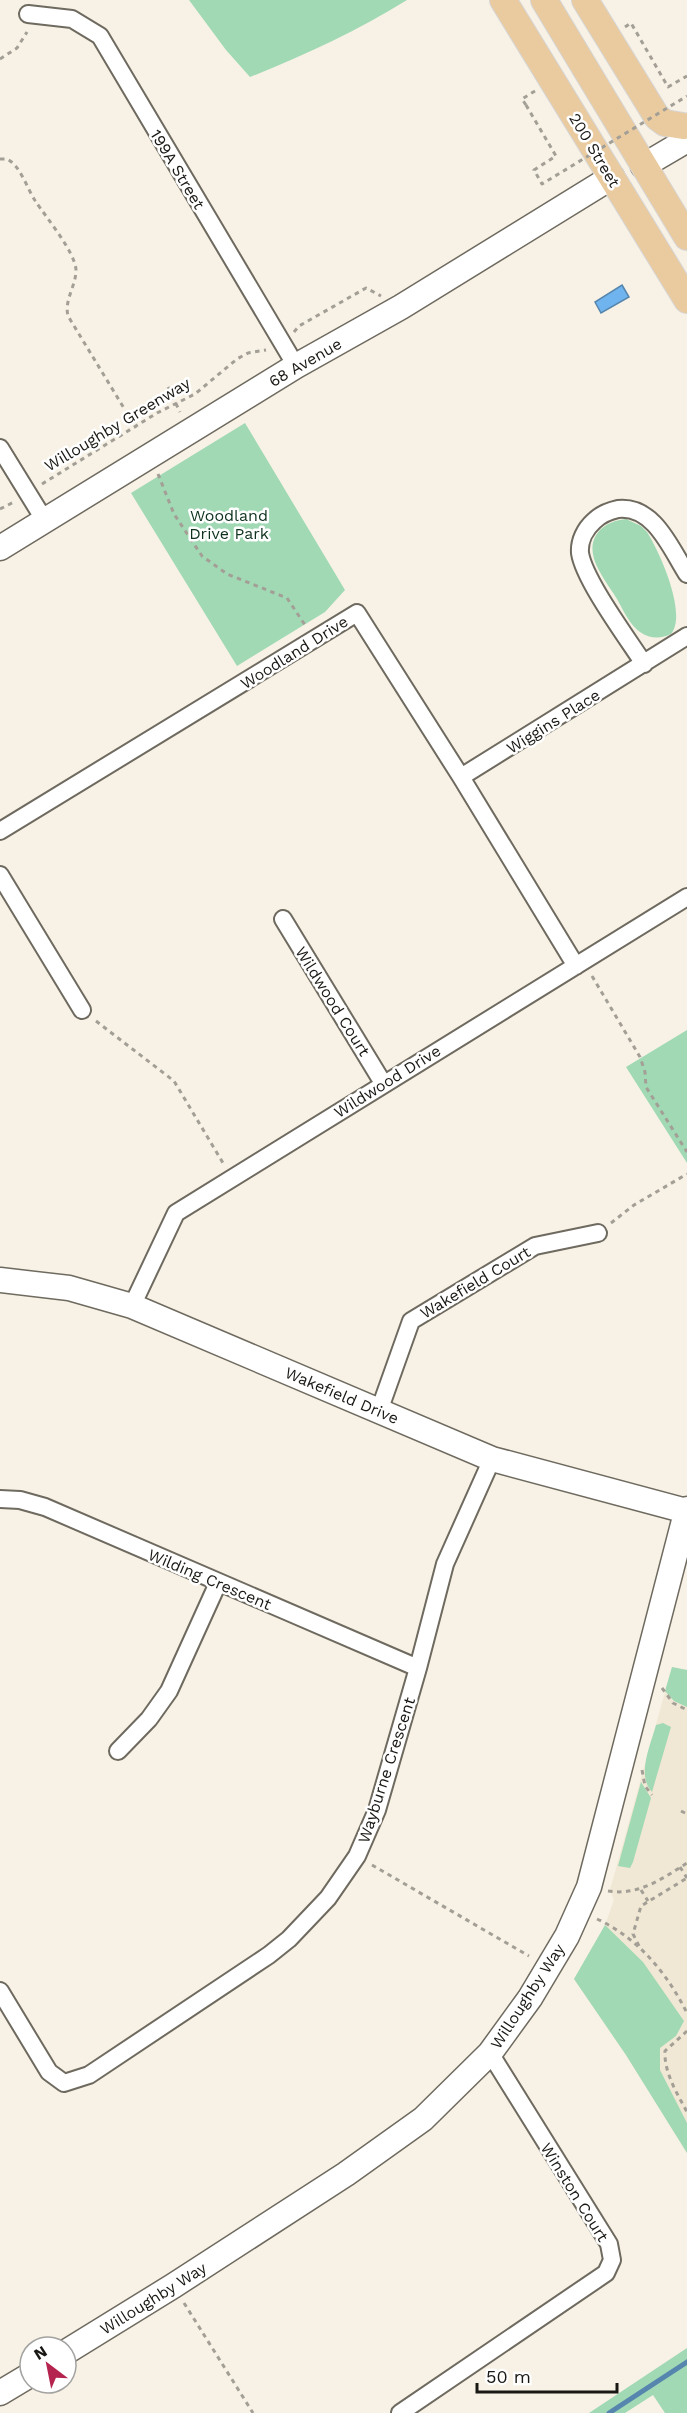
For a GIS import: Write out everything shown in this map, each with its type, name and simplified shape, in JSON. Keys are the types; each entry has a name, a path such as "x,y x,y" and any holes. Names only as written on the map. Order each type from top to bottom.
{"main road":[{"name":"200 Street","path":"503,0 687,300"},
{"name":"200 Street","path":"544,0 687,237"},
{"path":"585,0 657,117 665,123 686,130"}],"street":[{"name":"199A Street","path":"33,15 72,19 100,36 296,366"},
{"path":"643,166 686,130"},
{"name":"68 Avenue","path":"0,548 296,366 401,307 612,177"},
{"path":"0,448 45,521"},
{"path":"644,664 586,570 580,550 584,533 605,513 627,509 641,512 658,529 687,574"},
{"name":"Woodland Drive","path":"0,831 357,613 579,964"},
{"name":"Wiggins Place","path":"461,777 687,636"},
{"path":"0,875 82,1010"},
{"name":"Wildwood Drive","path":"132,1306 176,1213 687,897"},
{"name":"Wildwood Court","path":"283,919 383,1083"},
{"name":"Wakefield Court","path":"379,1411 411,1321 535,1246 598,1233"},
{"name":"Wakefield Drive","path":"0,1280 69,1288 132,1306 492,1459 687,1510"},
{"name":"Wayburne Crescent","path":"0,1991 49,2072 64,2084 89,2075 269,1955 289,1939 328,1898 357,1857 377,1810 445,1564 492,1459"},
{"name":"Wilding Crescent","path":"0,1499 20,1500 45,1507 418,1668"},
{"name":"Willoughby Way","path":"78,2345 173,2286 377,2153 423,2119 490,2053 530,1998 567,1936 589,1887 687,1510"},
{"path":"118,1751 149,1719 169,1691 218,1583"},
{"name":"Winston Court","path":"400,2413 606,2273 612,2260 609,2244 490,2053"},
{"path":"0,2393 18,2382"}],"path":[{"path":"0,59 16,48 33,15"},
{"path":"623,28 631,23 668,87 687,76"},
{"path":"526,105 556,156 534,170 542,184 687,96"},
{"path":"0,159 7,159 15,166 35,200 52,221 75,264 76,274 67,310 68,316 136,428"},
{"path":"293,334 299,326 366,288 381,296"},
{"name":"Willoughby Greenway","path":"42,484 195,394 237,359 248,353 266,350"},
{"path":"168,387 183,416"},
{"path":"158,474 178,521 202,556 227,574 287,598 306,626"},
{"path":"0,509 13,502"},
{"path":"579,964 640,1057 645,1072 646,1087 687,1152"},
{"path":"82,1010 174,1081 233,1177"},
{"path":"598,1233 634,1205 687,1174"},
{"path":"661,1687 673,1703 687,1710"},
{"path":"640,1767 645,1786 651,1795"},
{"path":"681,1811 687,1814"},
{"path":"357,1857 532,1958"},
{"path":"589,1887 629,1893 641,1890 687,1863"},
{"path":"640,1948 633,1934 641,1906 687,1878 680,1867"},
{"path":"641,1890 648,1901"},
{"path":"595,1918 607,1923 640,1948 656,1965 687,2013"},
{"path":"687,2031 665,2051 664,2062 687,2112"},
{"path":"682,2102 687,2099"},
{"path":"173,2286 253,2413"}],"shaded area":[{"path":"672,1667 687,1670 687,2153 626,2055 574,1979 605,1925 614,1900 610,1890"}],"green space":[{"path":"189,0 407,0 330,42 250,77 226,50"},
{"name":"Woodland Drive Park","path":"245,423 345,590 325,612 237,666 131,493"},
{"path":"626,519 641,526 647,532 671,585 676,613 675,625 671,634 667,636 652,637 636,629 596,565 593,556 595,538 606,525"},
{"path":"687,1030 687,1163 626,1067"},
{"path":"672,1667 687,1670 687,1707 674,1701 665,1691"},
{"path":"663,1723 671,1727 652,1792 645,1777 646,1759 656,1725"},
{"path":"641,1782 651,1798 633,1862 630,1868 618,1866"},
{"path":"605,1925 643,1962 684,2021 676,2036 660,2048 660,2070 687,2123 687,2153 626,2055 574,1979"},
{"path":"687,2348 687,2413 665,2413 653,2395 625,2413 589,2413"}],"water":[{"path":"622,285 629,297 601,313 595,302"}],"waterway":[{"path":"609,2413 687,2362"}]}
